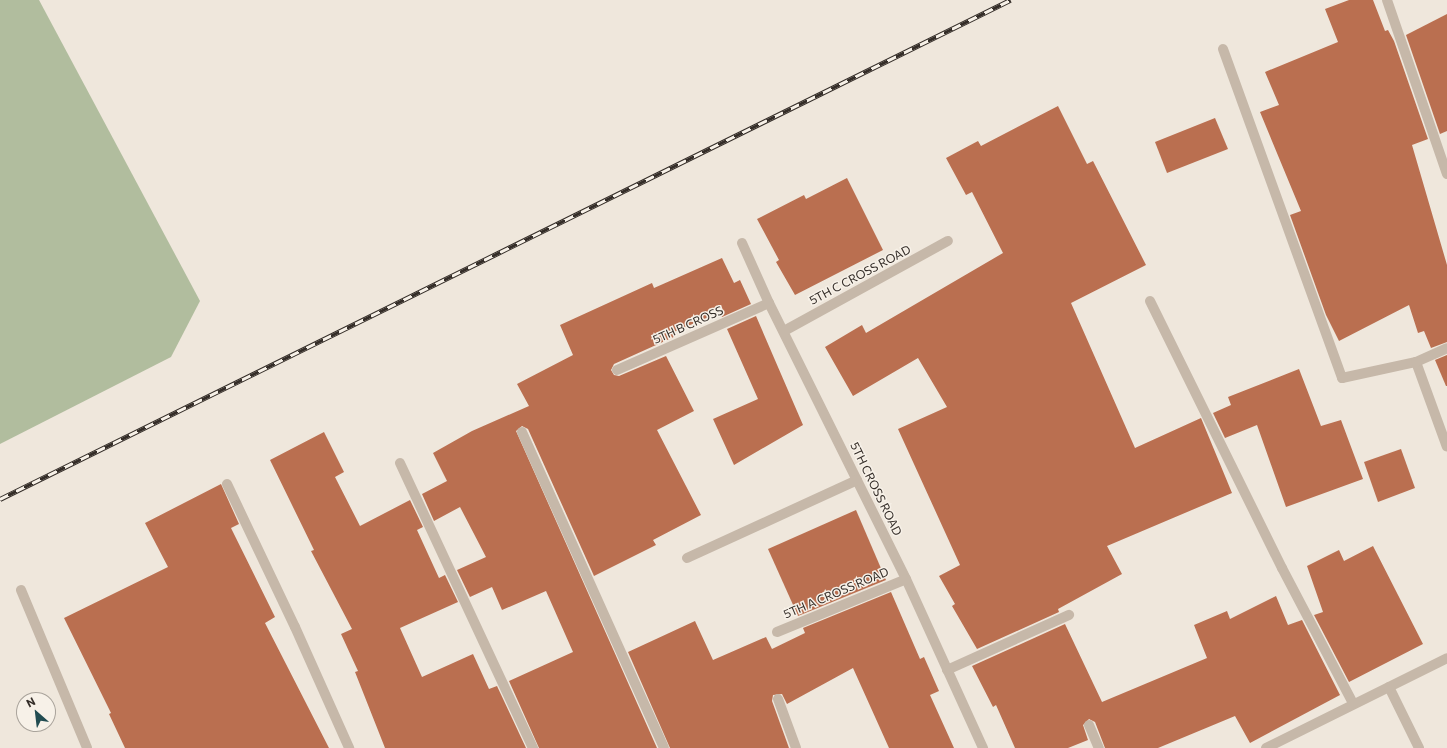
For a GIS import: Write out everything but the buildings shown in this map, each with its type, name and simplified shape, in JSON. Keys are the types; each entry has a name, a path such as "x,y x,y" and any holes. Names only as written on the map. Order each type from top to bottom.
{"street":[{"path":"1387,0 1447,174"},
{"path":"1223,49 1342,378 1416,362 1447,348"},
{"name":"5TH C CROSS ROAD","path":"784,331 948,241"},
{"name":"5TH CROSS ROAD","path":"742,243 769,303 906,579 983,748"},
{"path":"1150,301 1282,568 1353,703"},
{"name":"5TH B CROSS","path":"617,370 769,303"},
{"path":"1416,362 1447,448"},
{"path":"522,432 664,748"},
{"path":"400,463 533,748"},
{"path":"686,558 857,480"},
{"path":"227,484 295,626 349,748"},
{"name":"5TH A CROSS ROAD","path":"777,632 906,579"},
{"path":"20,590 87,748"},
{"path":"947,670 1070,615"},
{"path":"1266,748 1353,703 1447,658"},
{"path":"1389,687 1419,748"},
{"path":"778,699 796,748"},
{"path":"1089,725 1099,748"}],"green space":[{"path":"0,0 39,0 200,301 171,357 0,444"}],"railway":[{"path":"0,499 1010,0"}]}
